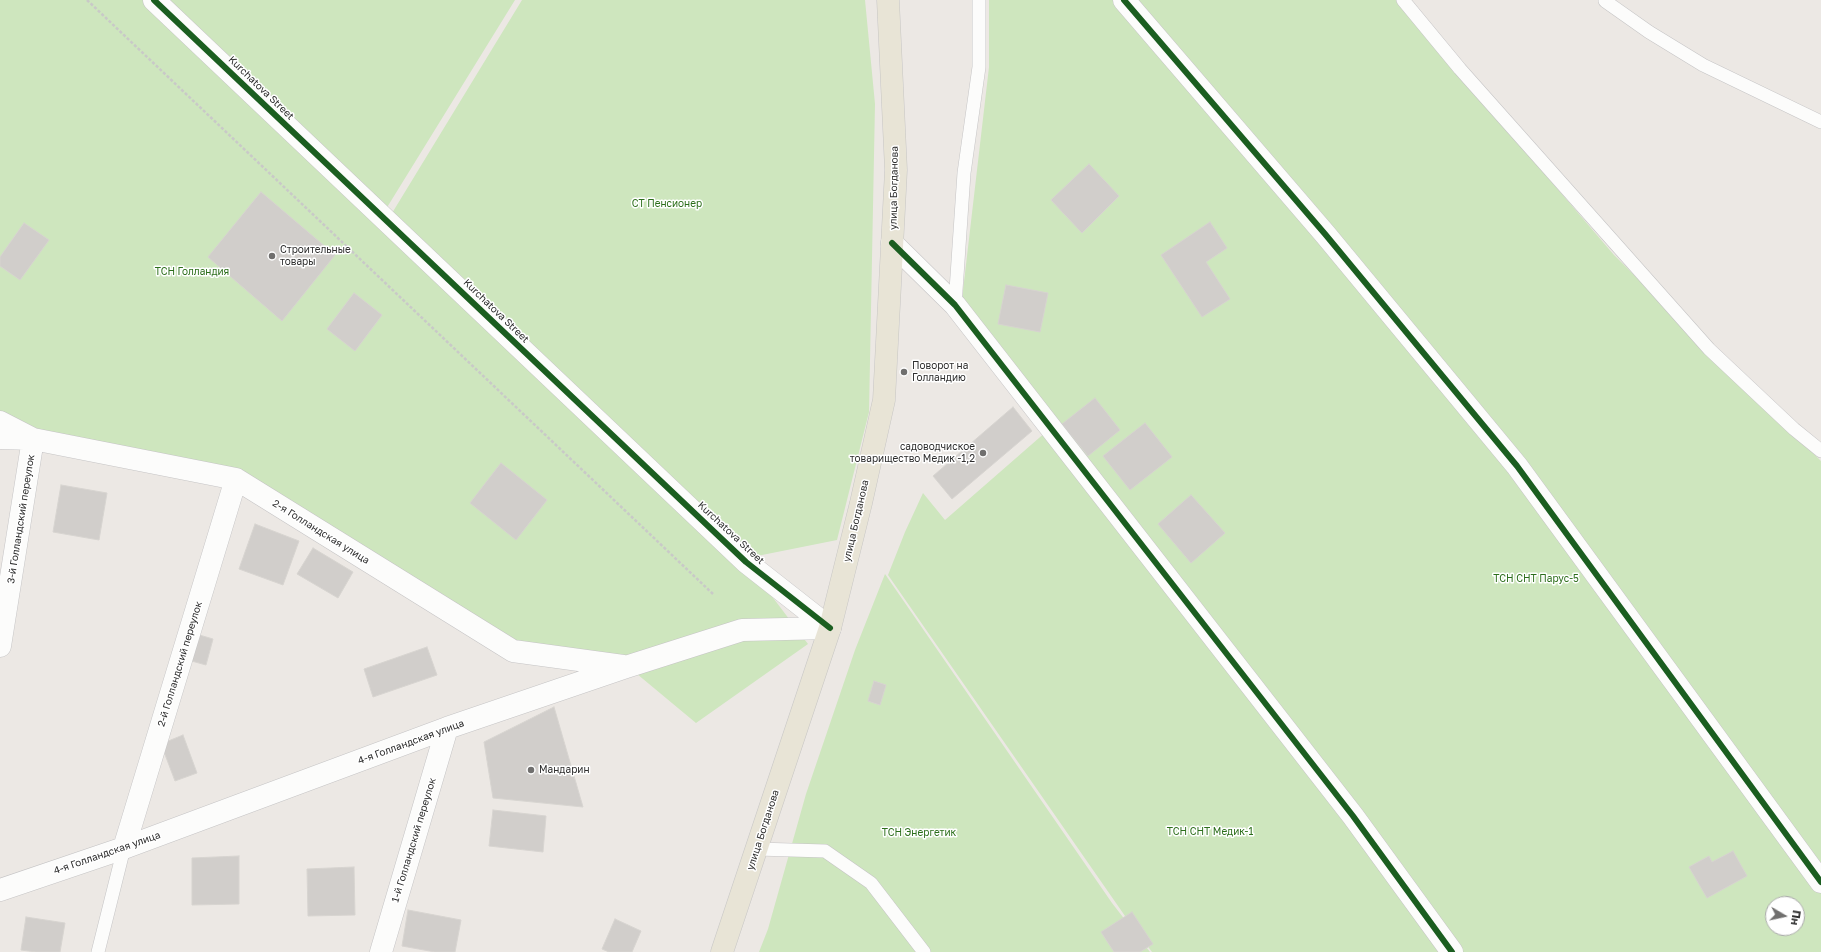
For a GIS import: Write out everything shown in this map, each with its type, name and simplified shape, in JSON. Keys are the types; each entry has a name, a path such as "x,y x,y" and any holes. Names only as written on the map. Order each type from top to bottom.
{"main road":[{"name":"улица Богданова","path":"722,952 830,628 861,503 884,400 896,170 888,0"}],"street":[{"name":"Kurchatova Street","path":"154,0 746,562 830,628"},
{"path":"1124,0 1325,234 1517,466 1821,882"},
{"path":"892,243 955,305 1353,816 1452,952"},
{"path":"0,422 34,439"},
{"name":"2-я Голландская улица","path":"0,438 34,439 236,479 513,651 626,667"},
{"name":"3-й Голландский переулок","path":"0,646 34,439"},
{"name":"2-й Голландский переулок","path":"124,848 236,479"},
{"name":"4-я Голландская улица","path":"1,889 124,848 447,728 626,667 742,630 830,628"},
{"name":"1-й Голландский переулок","path":"381,952 447,728"}],"lane":[{"path":"955,305 964,173 979,67 979,0"},
{"path":"1403,0 1460,69 1709,349 1794,429 1821,452"},
{"path":"1604,1 1649,32 1702,65 1821,122"},
{"path":"98,952 124,848"},
{"path":"757,849 825,851 871,883 924,952"}],"path":[{"path":"87,0 713,594"}],"green space":[{"name":"ТСН Голландия","path":"0,0 515,0 378,222 746,562 808,644 696,723 625,664 514,649 235,477 35,437 0,419"},
{"name":"СТ Пенсионер","path":"522,0 865,0 875,104 869,412 837,540 747,558 386,223"},
{"name":"ТСН СНТ Парус-5","path":"989,0 1396,0 1614,255 1821,461 1821,952 1456,952 962,299 989,67"},
{"name":"ТСН СНТ Медик-1","path":"1047,431 1447,952 1152,952 1125,916 888,575 905,532 923,493 945,520"},
{"name":"ТСН Энергетик","path":"885,574 1112,903 1150,952 759,952 768,929 806,794 855,650"}],"building":[{"path":"1089,164 1119,196 1082,233 1051,200"},
{"name":"Строительные товары","path":"261,192 335,255 282,321 208,257"},
{"path":"1210,222 1227,248 1206,262 1230,299 1202,317 1161,255"},
{"path":"24,223 49,240 20,280 0,266 0,257"},
{"path":"1006,285 1048,293 1040,332 998,324"},
{"path":"354,293 382,315 355,351 327,329"},
{"path":"1095,398 1120,430 1088,456 1062,424"},
{"name":"садоводчиское товарищество Медик -1,2","path":"1013,407 1032,431 952,499 933,476"},
{"path":"1145,423 1172,457 1130,490 1103,456"},
{"path":"501,463 547,500 516,540 470,503"},
{"path":"61,485 107,493 99,540 53,532"},
{"path":"1191,495 1225,533 1191,563 1158,524"},
{"path":"255,524 299,541 283,585 239,569"},
{"path":"313,548 353,572 338,598 297,574"},
{"path":"196,634 213,639 206,665 188,660"},
{"path":"427,647 437,675 373,697 364,669"},
{"path":"874,681 886,685 880,705 868,701"},
{"name":"Мандарин","path":"554,707 583,807 493,798 484,742"},
{"path":"183,735 197,773 175,781 161,744"},
{"path":"493,810 546,816 543,852 489,846"},
{"path":"1733,851 1747,876 1707,898 1689,867 1709,856 1712,862"},
{"path":"239,856 239,904 192,905 192,858"},
{"path":"354,867 355,915 308,916 307,869"},
{"path":"408,910 461,920 455,952 435,952 402,946"},
{"path":"1132,912 1153,944 1140,952 1114,952 1101,932"},
{"path":"26,917 65,923 60,952 36,952 21,950"},
{"path":"615,919 641,931 632,952 609,952 602,949"}],"cycle path":[{"path":"154,0 746,562 830,628"},
{"path":"1124,0 1325,234 1517,466 1821,882"},
{"path":"892,243 955,305 1353,816 1452,952"}],"place":[{"name":"Строительные товары","path":"272,256"},
{"name":"Поворот на Голландию","path":"904,372"},
{"name":"садоводчиское товарищество Медик -1,2","path":"983,453"},
{"name":"Мандарин","path":"531,770"}]}
